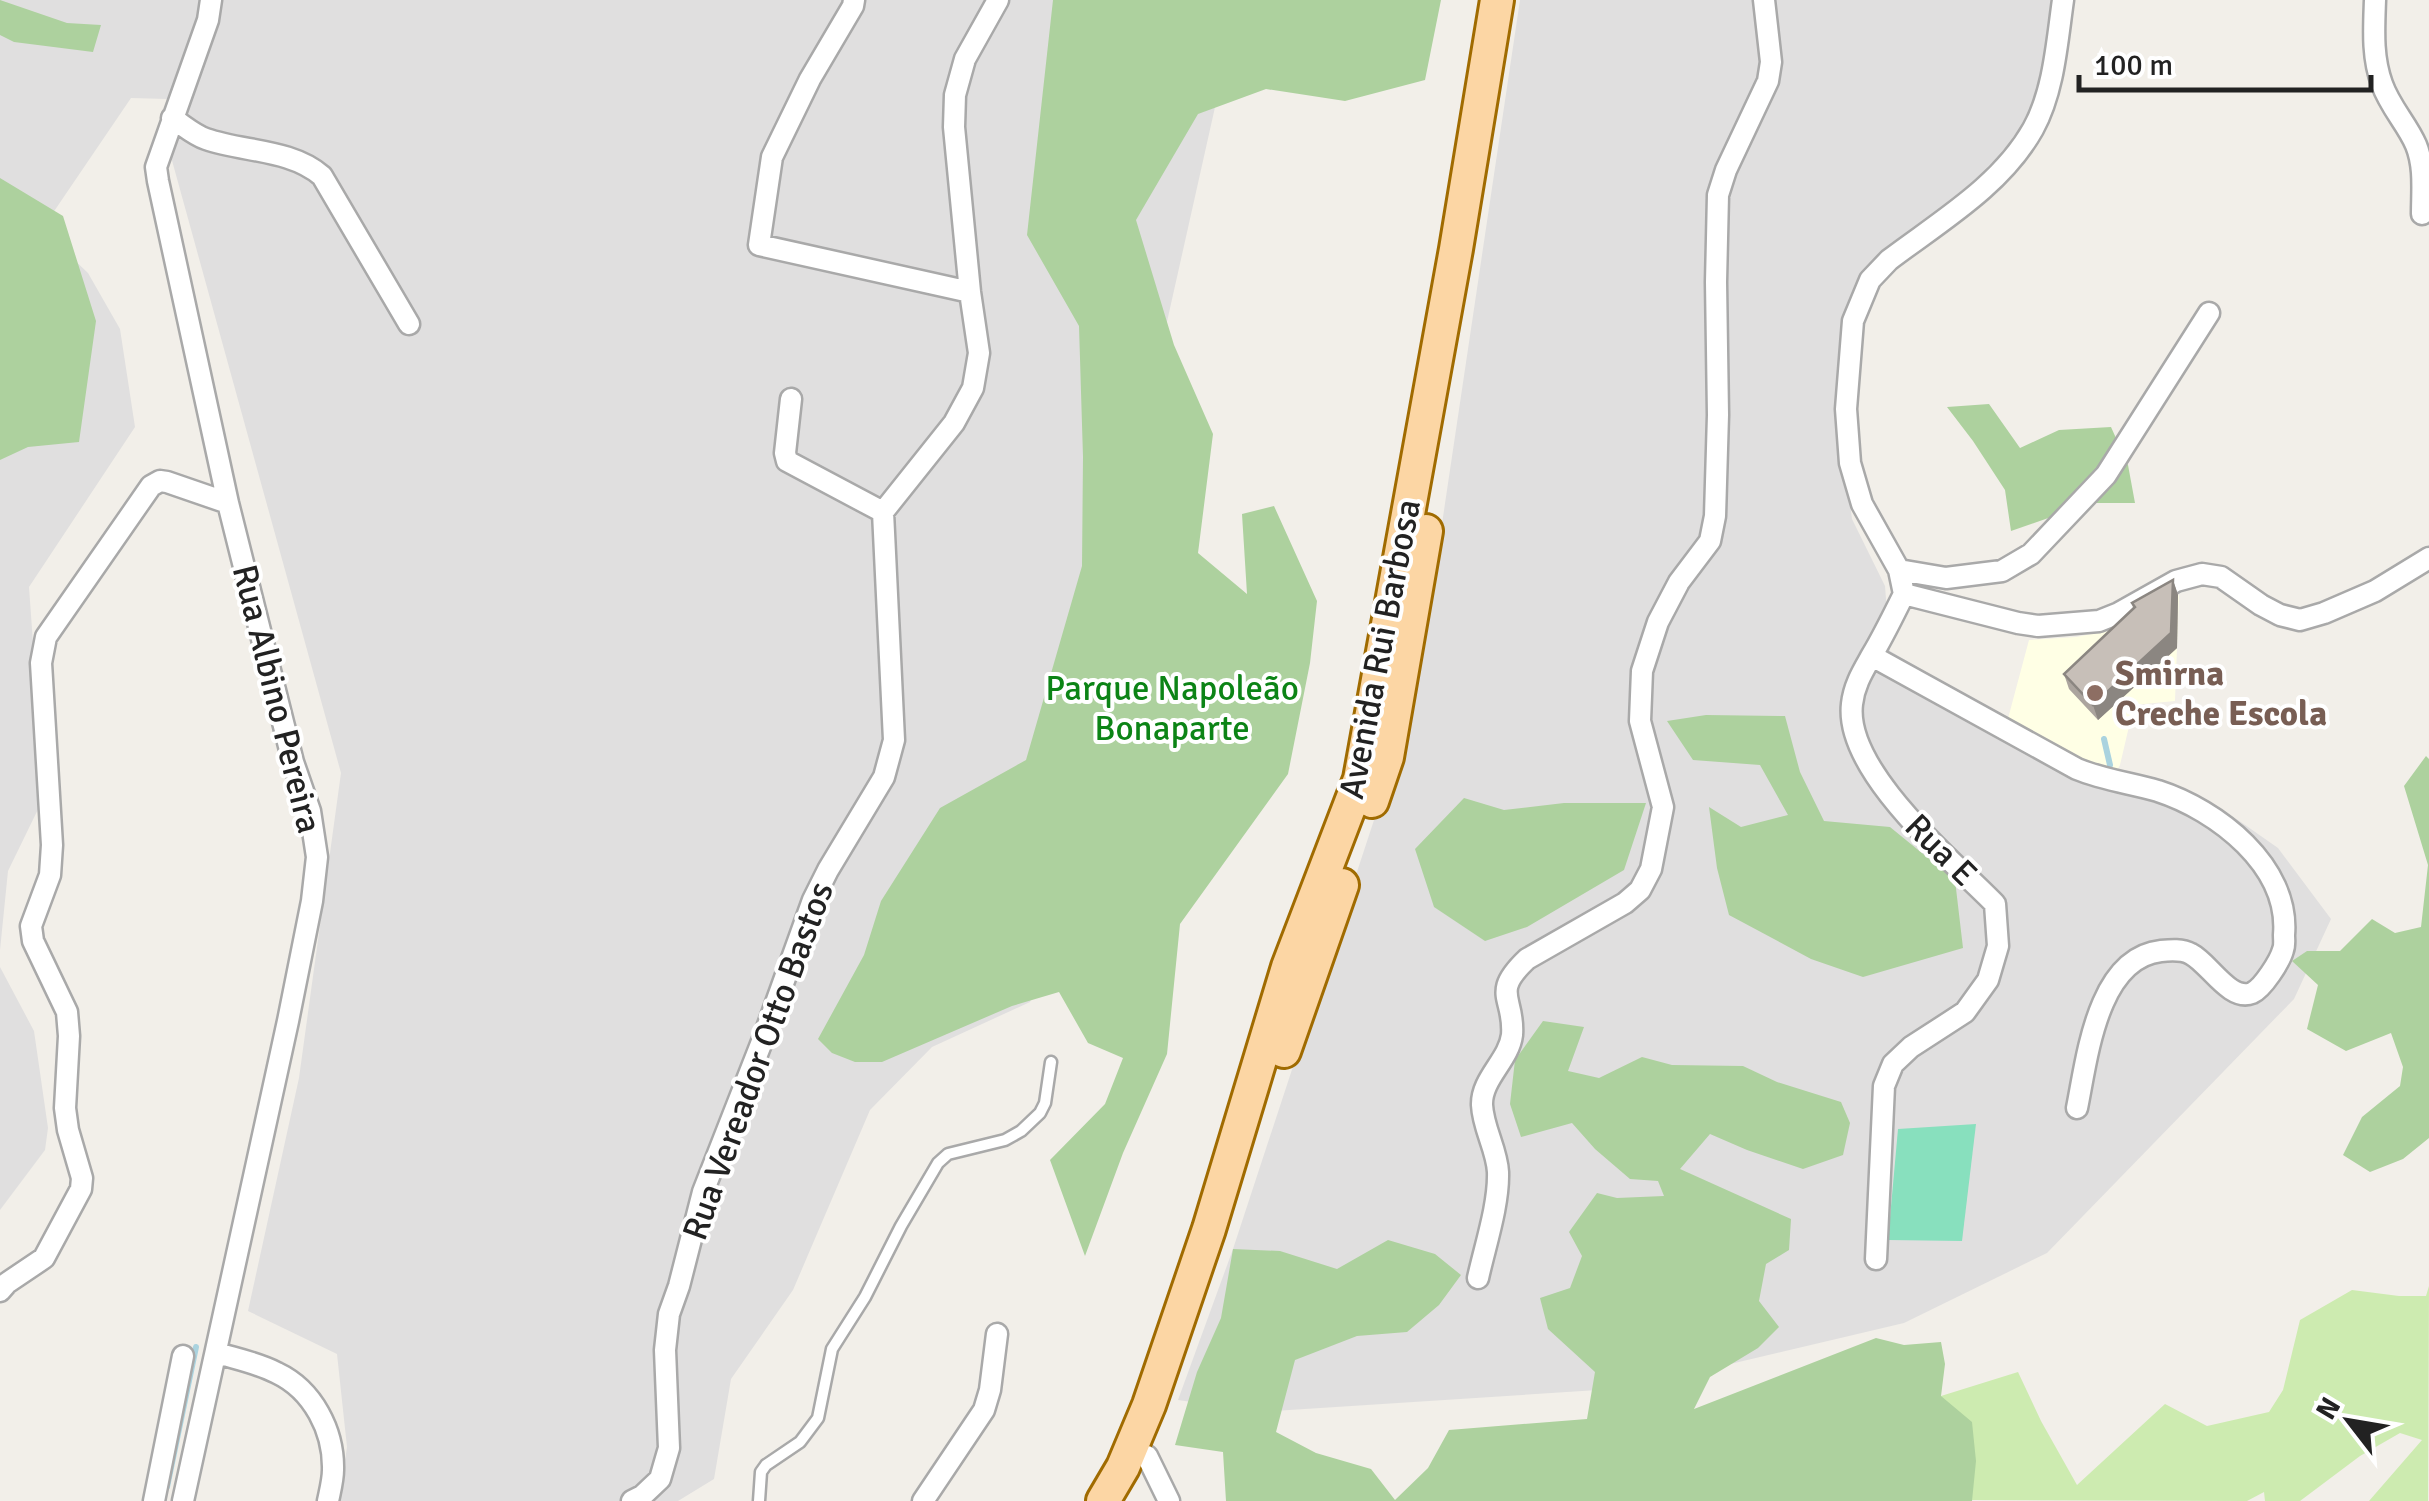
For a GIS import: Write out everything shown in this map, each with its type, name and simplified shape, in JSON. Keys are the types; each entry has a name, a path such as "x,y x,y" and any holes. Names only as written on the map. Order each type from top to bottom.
{"main road":[{"name":"Avenida Rui Barbosa","path":"1103,1501 1124,1467 1148,1405 1209,1229 1288,968 1360,779 1456,249 1496,0"},
{"name":"Avenida Rui Barbosa","path":"1122,1501 1147,1456 1198,1324 1267,1098 1388,757 1515,0"}],"street":[{"path":"854,0 772,157 758,246 970,292"},
{"path":"792,399 787,460 883,512 954,423 973,388 979,354 954,127 955,96 965,59 998,0"},
{"path":"1478,1278 1498,1168 1482,1106 1483,1092 1512,1038 1506,998 1508,982 1527,958 1625,902 1640,890 1651,869 1663,807 1640,721 1642,672 1658,622 1679,582 1710,540 1715,516 1718,196 1768,80 1771,62 1764,0"},
{"path":"2063,0 2053,72 2034,129 1979,192 1877,272 1862,294 1853,321 1846,410 1850,463 1862,504 1899,570 1904,594 2018,624 2054,625 2099,621 2119,614 2176,581 2202,574 2221,578 2261,605 2300,620 2375,591 2429,558"},
{"path":"2375,0 2373,47 2381,82 2416,144 2422,168 2422,214"},
{"name":"Rua Albino Pereira","path":"183,1501 295,987 317,857 310,811 293,762 228,503 156,167 210,10"},
{"path":"172,118 197,136 300,162 322,176 409,324"},
{"path":"1899,570 1946,578 2002,570 2030,554 2106,476 2209,313"},
{"path":"0,1291 44,1258 82,1190 64,1108 67,1012 33,941 32,926 50,875 52,844 42,663 46,637 151,486 167,482 228,503"},
{"name":"Rua Vereador Otto Bastos","path":"632,1501 660,1479 669,1448 665,1350 669,1314 703,1192 764,1039 813,900 884,776 894,740 883,512"},
{"name":"Rua E","path":"1876,1259 1884,1086 1893,1064 1910,1047 1965,1012 1988,980 1998,946 1995,904 1898,808 1872,771 1857,740 1851,707 1860,674 1904,594"},
{"path":"1872,656 2100,779 2186,802 2238,835 2256,854 2280,897 2286,921 2283,950 2266,981 2252,993 2229,990 2190,953 2175,950 2155,951 2135,960 2117,977 2096,1017 2077,1108"},
{"path":"923,1501 984,1410 996,1334"},
{"path":"217,1353 278,1373 306,1394 321,1415 331,1448 334,1472 328,1501"},
{"path":"154,1501 184,1356"},
{"path":"1147,1456 1169,1501"}],"lane":[{"path":"759,1501 761,1472 800,1442 818,1418 832,1349 938,1163 948,1154 1005,1140 1021,1131 1045,1104 1051,1062"}],"shaded area":[{"path":"0,0 1239,0 1113,563 1047,961 1030,1002 932,1047 870,1110 793,1290 731,1379 714,1479 678,1501 339,1501 347,1447 337,1354 248,1311 299,1078 341,773 168,146 167,99 131,98 42,229 88,273 120,329 135,427 29,587 44,797 8,871 0,950"},
{"path":"1520,0 2063,0 2035,129 1872,281 1838,412 1852,519 1885,586 1890,651 2109,779 2184,791 2238,820 2278,848 2331,919 2294,999 2047,1253 1904,1323 1629,1388 1259,1412 1178,1400 1233,1249 1400,741 1436,564"},
{"name":"Smirna Creche Escola","path":"2179,595 2175,701 2134,705 2120,765 2109,785 2006,726 2029,640 2113,630"},
{"path":"0,967 34,1031 48,1128 45,1150 0,1210"}],"green space":[{"path":"0,0 67,23 101,25 93,52 14,42 0,35"},
{"name":"Parque Napoleão Bonaparte","path":"1053,0 1441,0 1425,80 1345,101 1266,89 1198,114 1136,220 1174,345 1213,434 1198,553 1247,594 1242,514 1274,506 1317,601 1310,663 1288,774 1180,924 1167,1054 1123,1153 1085,1256 1050,1160 1105,1104 1123,1058 1088,1043 1059,992 1012,1006 882,1062 855,1062 832,1053 818,1039 864,955 881,901 940,808 1026,760 1082,566 1079,326 1027,235"},
{"path":"0,178 63,216 96,321 79,442 28,447 0,460"},
{"path":"1989,404 2020,448 2059,430 2111,427 2128,465 2135,503 2091,503 2011,531 2005,490 1947,407"},
{"path":"1706,715 1785,716 1800,772 1824,821 1890,827 1955,880 1963,948 1863,977 1811,959 1729,915 1717,868 1709,807 1741,827 1788,815 1760,765 1693,760 1667,721"},
{"path":"2426,756 2429,759 2429,1138 2403,1159 2370,1172 2343,1155 2362,1117 2400,1086 2403,1067 2391,1033 2346,1051 2307,1029 2318,985 2292,961 2307,951 2340,951 2372,919 2395,933 2421,927 2428,865 2404,786"},
{"path":"1464,798 1504,810 1564,803 1646,803 1624,870 1527,927 1485,941 1434,907 1415,849"},
{"path":"1543,1021 1584,1027 1568,1071 1599,1078 1642,1057 1672,1065 1743,1066 1777,1082 1841,1102 1850,1123 1843,1155 1803,1169 1710,1134 1680,1169 1791,1219 1789,1250 1766,1264 1759,1301 1779,1327 1758,1348 1710,1377 1694,1409 1876,1338 1904,1345 1941,1342 1945,1364 1941,1396 1972,1422 1976,1461 1972,1501 1226,1501 1223,1452 1175,1445 1197,1372 1221,1318 1233,1249 1280,1251 1337,1269 1388,1240 1435,1254 1461,1275 1439,1305 1407,1332 1357,1336 1295,1360 1276,1432 1316,1453 1371,1469 1395,1500 1428,1468 1449,1430 1587,1419 1595,1372 1548,1329 1540,1298 1570,1288 1582,1256 1569,1232 1597,1193 1617,1198 1664,1196 1658,1181 1630,1179 1572,1123 1521,1137 1510,1104 1515,1060"},
{"path":"1976,1124 1962,1241 1888,1240 1898,1129"},
{"path":"2429,1286 2428,1501 2369,1501 2422,1440 2400,1433 2360,1456 2300,1501 2265,1501 2264,1492 2247,1501 1971,1500 1941,1396 2018,1372 2077,1485 2165,1404 2207,1426 2269,1412 2283,1390 2300,1320 2352,1290 2426,1296"}],"building":[{"path":"2173,580 2171,633 2093,705 2064,674 2135,607 2132,603"}],"waterway":[{"path":"2104,739 2110,765"},
{"path":"167,1487 196,1347"}],"place":[{"name":"Smirna Creche Escola","path":"2095,693"}]}
